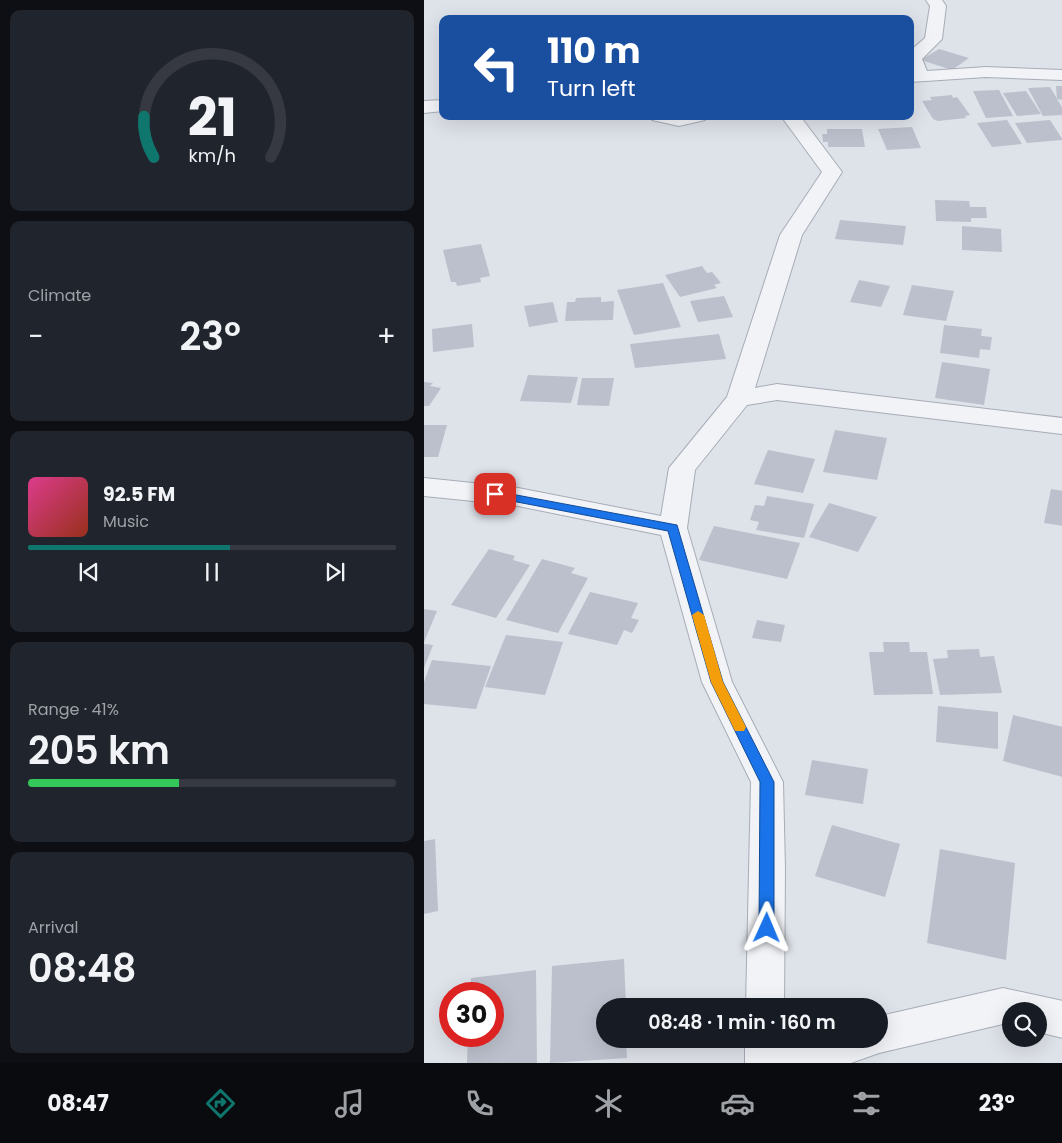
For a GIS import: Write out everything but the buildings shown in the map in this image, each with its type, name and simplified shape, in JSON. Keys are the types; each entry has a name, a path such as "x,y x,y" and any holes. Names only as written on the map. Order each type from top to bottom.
{"street":[{"path":"914,57 932,39 938,6 934,0"},
{"path":"915,76 986,72 1062,75"},
{"path":"424,106 439,105"},
{"path":"765,998 768,870 767,782 717,682 673,528 682,468 739,399 791,235 832,172 793,120"},
{"path":"739,399 777,392 1018,419 1062,426"},
{"path":"424,487 513,496 673,528"},
{"path":"888,1033 1002,1006"},
{"path":"1047,1016 1062,1020"},
{"path":"764,1048 764,1063"},
{"path":"788,1063 838,1048"}],"slow traffic":[{"path":"698,615 717,682 740,727"}],"route":[{"path":"495,494 673,528 717,682 767,782 767,928"}]}
